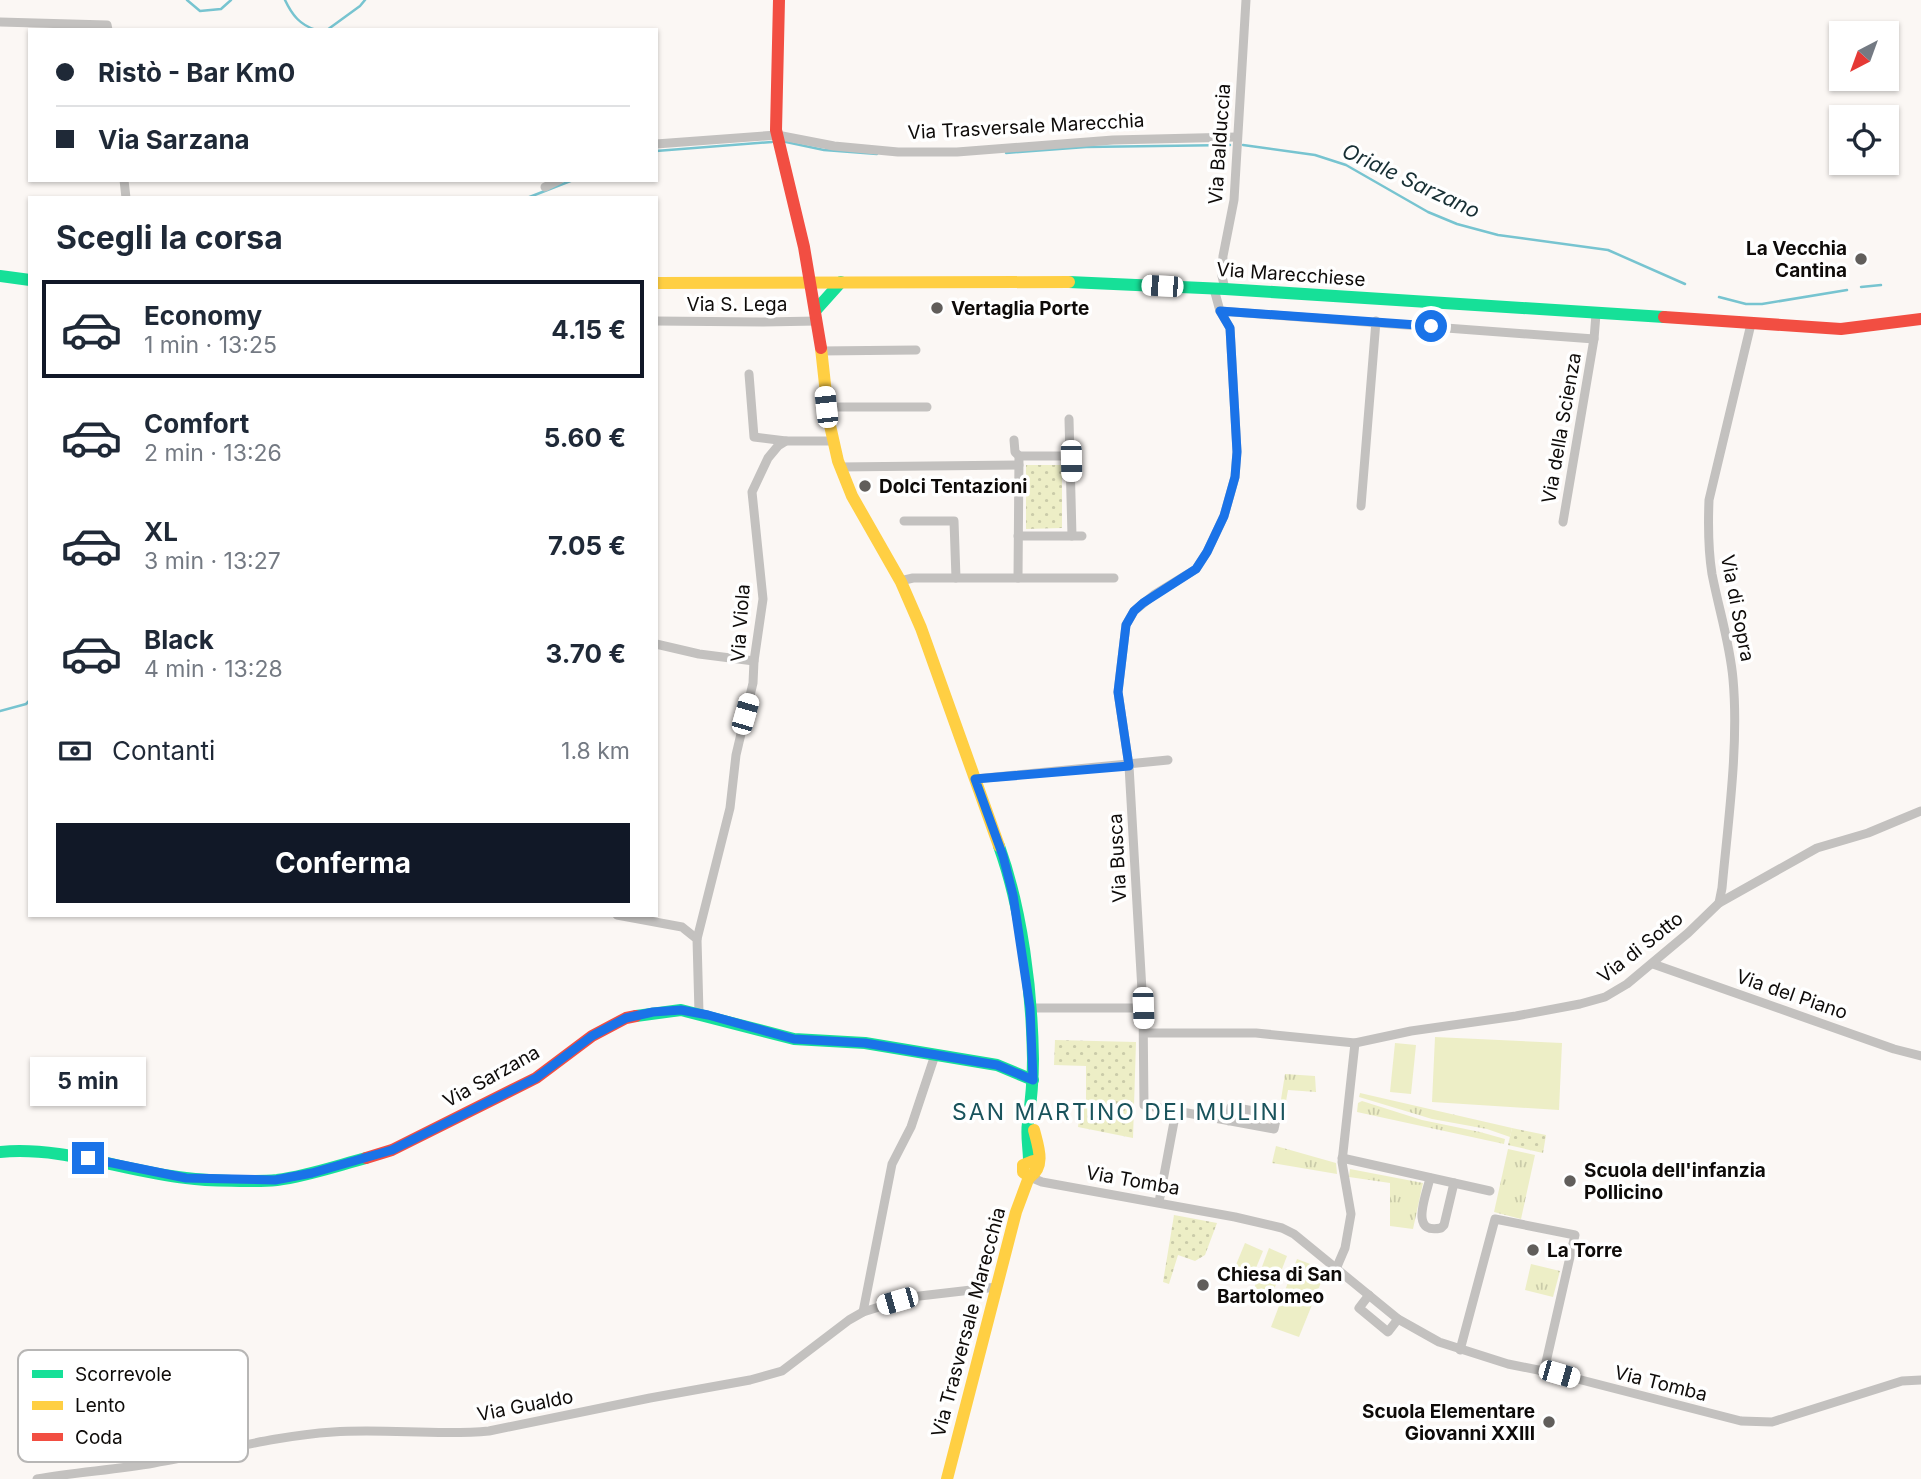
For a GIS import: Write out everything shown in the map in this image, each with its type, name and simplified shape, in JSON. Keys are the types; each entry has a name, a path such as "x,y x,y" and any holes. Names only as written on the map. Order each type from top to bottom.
{"main road":[{"path":"779,0 777,135 804,247 832,441 856,504 900,581 922,629 1003,856 1013,895 1030,1008 1033,1080"},
{"path":"0,276 28,280"},
{"path":"816,316 841,282"},
{"name":"Via Marecchiese","path":"658,283 1082,282 1841,329 1921,319"},
{"name":"Via Sarzana","path":"0,1152 21,1150 68,1155 186,1178 275,1180 312,1173 399,1147 536,1078 592,1036 626,1018 681,1010 794,1039 865,1043 997,1065 1033,1080"},
{"name":"Via Trasversale Marecchia","path":"947,1479 1016,1212 1017,1197 1031,1171 1039,1146 1031,1116 1033,1080"}],"street":[{"name":"Via Balduccia","path":"1220,289 1223,256 1234,200 1246,0"},
{"path":"0,22 108,27"},
{"name":"Via Trasversale Marecchia","path":"658,144 777,135 834,146 898,152 957,152 1114,140 1237,138"},
{"path":"545,187 555,182"},
{"name":"Via Busca","path":"1176,1111 1144,1105 1143,1008 1129,766 1118,692 1126,625 1134,611 1143,603 1196,569 1224,516 1235,477 1237,452 1230,328 1220,311 1220,289"},
{"name":"Via della Scienza","path":"1220,311 1594,339"},
{"name":"Via della Scienza","path":"1563,522 1596,314"},
{"name":"Via S. Lega","path":"658,321 816,316"},
{"path":"1361,506 1376,321"},
{"name":"Via di Sopra","path":"1719,903 1723,888 1733,750 1734,682 1712,570 1707,524 1709,500 1751,324"},
{"path":"820,351 916,350"},
{"path":"749,374 754,437 786,441 832,441"},
{"path":"826,407 927,407"},
{"path":"1018,536 1077,536 1069,419"},
{"path":"1014,440 1019,460 1018,578"},
{"name":"Via Viola","path":"699,1013 697,939 730,808 736,755 753,683 763,599 752,492 768,458 786,441"},
{"path":"840,467 1071,456"},
{"path":"904,520 954,521 956,578"},
{"path":"900,581 913,578 1114,578"},
{"path":"658,644 699,654 754,661"},
{"path":"975,779 1129,766 1168,760"},
{"name":"Via di Sotto","path":"1355,1043 1605,998 1653,964 1719,903 1817,848 1868,833 1921,811"},
{"path":"628,917 682,927 697,939"},
{"name":"Via del Piano","path":"1653,964 1894,1049 1921,1055"},
{"path":"1030,1008 1143,1008"},
{"path":"1144,1033 1256,1033 1355,1043 1342,1158 1352,1214 1346,1248 1336,1269"},
{"path":"863,1312 892,1164 911,1127 935,1055"},
{"path":"1159,1202 1176,1111 1229,1121 1274,1129 1277,1115 1231,1107 1229,1121"},
{"path":"1342,1158 1490,1191"},
{"name":"Via Tomba","path":"1031,1171 1059,1185 1159,1202 1282,1228 1294,1234 1398,1319 1427,1337 1460,1350 1752,1422 1772,1422 1902,1381 1921,1380"},
{"path":"1430,1178 1421,1219 1425,1227 1430,1229 1444,1225 1454,1183"},
{"path":"1460,1350 1494,1219 1575,1235 1544,1371"},
{"name":"Via Gualdo","path":"248,1444 334,1432 489,1431 750,1380 782,1371 863,1312 911,1297 997,1287"},
{"path":"1369,1295 1359,1308 1385,1330 1388,1332 1398,1319"},
{"name":"Via Gualdo","path":"37,1479 159,1462"}],"green space":[{"path":"1026,465 1062,465 1062,528 1026,529"},
{"path":"1435,1037 1562,1043 1559,1110 1432,1102"},
{"path":"1055,1040 1136,1042 1133,1138 1078,1127 1081,1101 1086,1100 1086,1066 1054,1065"},
{"path":"1395,1043 1416,1045 1411,1094 1390,1092"},
{"path":"1285,1074 1315,1076 1316,1092 1288,1090 1285,1107 1280,1106"},
{"path":"1360,1093 1512,1128 1510,1137 1487,1129 1432,1119 1359,1097"},
{"path":"1362,1101 1422,1120 1505,1139 1504,1144 1357,1112 1358,1103"},
{"path":"1512,1128 1546,1135 1543,1153 1508,1145"},
{"path":"1276,1146 1336,1163 1337,1174 1272,1163"},
{"path":"1508,1149 1535,1155 1521,1219 1494,1212"},
{"path":"1350,1169 1423,1183 1413,1229 1390,1226 1390,1183 1349,1177"},
{"path":"1174,1215 1217,1223 1205,1255 1195,1261 1178,1255 1169,1284 1163,1282"},
{"path":"1245,1243 1263,1251 1251,1280 1233,1272"},
{"path":"1269,1248 1287,1256 1272,1295 1254,1288"},
{"path":"1297,1259 1326,1270 1299,1337 1271,1327"},
{"path":"1531,1264 1560,1271 1553,1297 1525,1290"}],"waterway":[{"path":"187,0 200,11 221,9 231,0"},
{"path":"285,0 297,19 312,28"},
{"path":"330,28 365,0"},
{"name":"Oriale Sarzano","path":"658,151 772,142"},
{"name":"Oriale Sarzano","path":"786,142 824,150 877,154"},
{"name":"Oriale Sarzano","path":"1006,153 1086,147 1230,145"},
{"name":"Oriale Sarzano","path":"1243,145 1315,155 1346,165 1428,212 1457,224 1498,235 1608,250 1685,284"},
{"name":"Oriale Sarzano","path":"532,196 568,182"},
{"name":"Oriale Sarzano","path":"1861,287 1881,285"},
{"name":"Oriale Sarzano","path":"1719,297 1746,304 1762,304 1847,290"},
{"name":"Oriale Sarzano","path":"0,711 28,702"}],"traffic: fast":[{"path":"0,276 28,280"},
{"path":"815,311 841,282"},
{"path":"1069,282 1225,289 1664,317"},
{"path":"999,846 1020,924 1030,1006 1033,1059 1027,1128 1029,1161"},
{"path":"636,1016 681,1010 794,1039 865,1043 997,1065 1033,1080"},
{"path":"0,1152 47,1153 163,1175 232,1181 288,1178 366,1158"}],"traffic: slow":[{"path":"658,283 1069,282"},
{"path":"821,348 829,421 838,461 852,496 901,582 921,628 999,846"},
{"path":"1034,1130 1039,1155 1038,1167 1030,1177 1023,1172 1023,1165 1033,1161 1038,1166"},
{"path":"947,1479 1016,1212 1029,1177"}],"traffic: jam":[{"path":"779,0 776,130 804,247 821,348"},
{"path":"1664,317 1841,329 1921,319"},
{"path":"366,1158 392,1150 536,1078 592,1036 626,1018 636,1016"}],"place":[{"name":"La Vecchia Cantina","path":"1861,259"},
{"name":"Vertaglia Porte","path":"937,308"},
{"name":"Dolci Tentazioni","path":"865,486"},
{"name":"Scuola dell'infanzia Pollicino","path":"1570,1181"},
{"name":"La Torre","path":"1533,1250"},
{"name":"Chiesa di San Bartolomeo","path":"1203,1285"},
{"name":"Scuola Elementare Giovanni XXIII","path":"1549,1422"}],"district":[{"name":"SAN MARTINO DEI MULINI","path":"1120,1112"}],"route":[{"path":"88,1158 186,1178 275,1180 312,1173 392,1150 536,1078 592,1036 626,1018 653,1012 681,1010 794,1039 865,1043 997,1065 1033,1080 1030,1008 1013,895 1003,856 975,779 1129,766 1118,692 1126,625 1134,611 1143,603 1196,569 1224,516 1235,477 1237,452 1230,328 1220,311 1431,326"}]}
